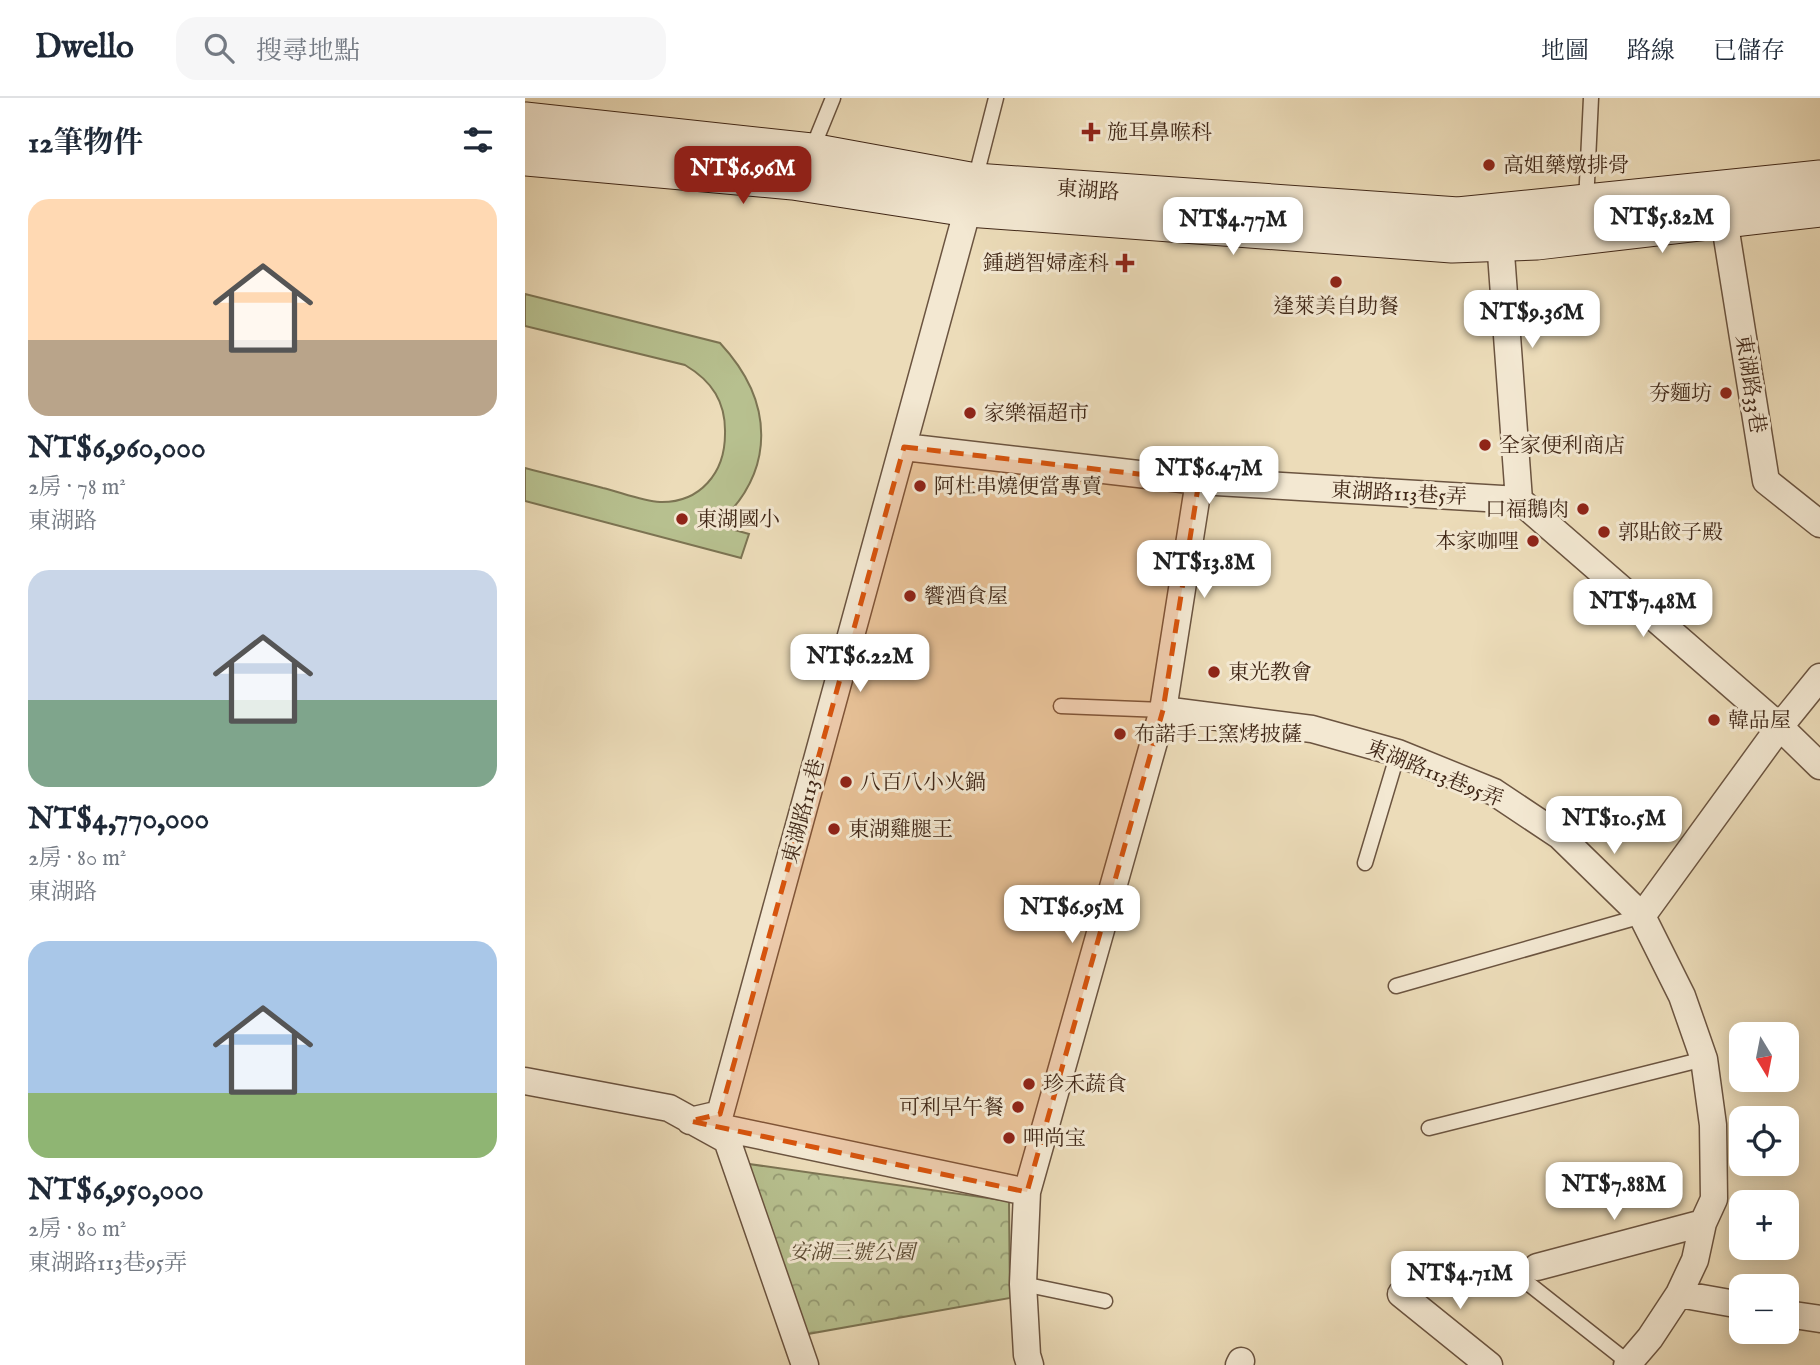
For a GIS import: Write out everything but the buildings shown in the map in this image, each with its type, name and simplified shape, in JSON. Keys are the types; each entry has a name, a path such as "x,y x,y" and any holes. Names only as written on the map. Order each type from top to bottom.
{"street":[{"name":"東湖路","path":"525,121 811,152 971,195"},
{"name":"東湖路","path":"525,157 971,195 1452,244 1499,227 1586,204 1820,179"},
{"name":"東湖路113巷","path":"690,1121 720,1114 971,195"},
{"name":"東湖路","path":"1499,227 1537,241 1820,208"},
{"name":"東湖路33巷","path":"1724,219 1766,481 1820,524"},
{"path":"1499,227 1519,495 1780,727 1820,766"},
{"name":"東湖路113巷5弄","path":"904,447 1199,481 1519,495"},
{"path":"1030,1365 1023,1284 1027,1192 1163,710 1199,481"},
{"path":"1642,916 1780,727 1820,677"},
{"name":"東湖路113巷95弄","path":"1163,710 1312,729 1398,753 1494,792 1560,836 1642,916 1682,996 1704,1059 1713,1125 1714,1199 1703,1223 1695,1260 1679,1294 1650,1338 1628,1364"},
{"path":"525,1081 669,1108 727,1140 805,1365"},
{"path":"690,1121 1027,1192"},
{"path":"1528,1274 1703,1223"},
{"path":"1401,1294 1489,1365"},
{"path":"1679,1294 1729,1303"},
{"path":"1799,1316 1820,1319"}],"lane":[{"path":"811,152 833,98"},
{"path":"971,195 996,98"},
{"path":"1586,204 1591,98"},
{"path":"1061,706 1163,710"},
{"path":"1366,863 1398,753"},
{"path":"1396,986 1642,916"},
{"path":"1429,1128 1704,1059"},
{"path":"1528,1274 1529,1284 1628,1364"},
{"path":"1023,1284 1105,1301"}],"highlighted area":[{"path":"904,447 1199,481 1163,710 1027,1192 690,1121 720,1114"}],"green space":[{"path":"525,294 720,343 738,365 751,388 759,412 759,459 737,504 717,525 749,534 741,558 525,501 525,468 653,501 674,501 687,497 698,491 715,473 724,448 725,423 720,402 710,385 695,371 685,365 525,326"},
{"name":"安湖三號公園","path":"742,1163 1009,1201 1010,1298 802,1335"}],"place":[{"name":"施耳鼻喉科","path":"1091,132"},
{"name":"高姐藥燉排骨","path":"1489,165"},
{"name":"鍾趙智婦產科","path":"1125,263"},
{"name":"逢萊美自助餐","path":"1336,282"},
{"name":"夯麵坊","path":"1726,393"},
{"name":"家樂福超市","path":"970,413"},
{"name":"全家便利商店","path":"1485,445"},
{"name":"阿杜串燒便當專賣","path":"920,486"},
{"name":"口福鵝肉","path":"1583,509"},
{"name":"東湖國小","path":"682,519"},
{"name":"郭貼餃子殿","path":"1604,532"},
{"name":"本家咖哩","path":"1533,541"},
{"name":"饗酒食屋","path":"910,596"},
{"name":"東光教會","path":"1214,672"},
{"name":"韓品屋","path":"1714,720"},
{"name":"布諾手工窯烤披薩","path":"1120,734"},
{"name":"八百八小火鍋","path":"846,782"},
{"name":"東湖雞腿王","path":"834,829"},
{"name":"珍禾蔬食","path":"1029,1084"},
{"name":"可利早午餐","path":"1018,1107"},
{"name":"呷尚宝","path":"1009,1138"}]}
